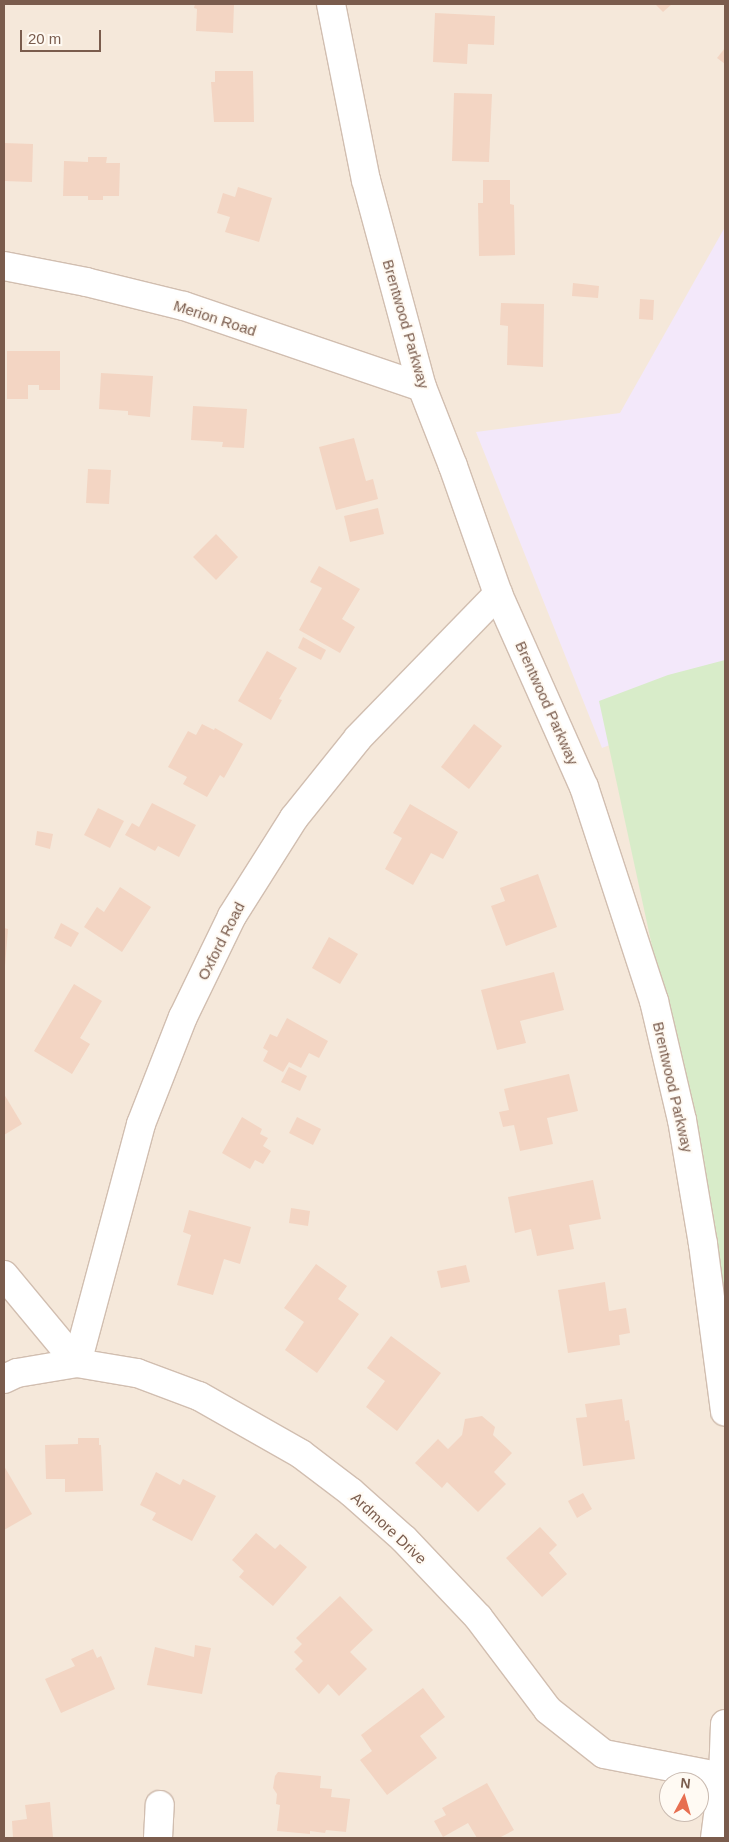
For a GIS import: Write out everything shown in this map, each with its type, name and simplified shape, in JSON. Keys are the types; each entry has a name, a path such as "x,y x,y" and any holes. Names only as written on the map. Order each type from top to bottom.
{"street":[{"name":"Brentwood Parkway","path":"331,4 366,180 422,387 451,460 498,594 584,787 654,1001 682,1120 703,1244 725,1412"},
{"name":"Merion Road","path":"4,266 86,282 184,306 422,387"},
{"name":"Oxford Road","path":"77,1363 141,1124 183,1017 232,916 294,818 358,738 498,594"},
{"path":"4,1275 77,1363"},
{"name":"Ardmore Drive","path":"4,1379 17,1374 77,1363 137,1373 199,1396 301,1454 351,1492 404,1539 478,1618 548,1710 604,1754 723,1777"},
{"path":"715,1838 723,1777 725,1724"},
{"path":"158,1838 160,1805"}],"shaded area":[{"path":"4,4 725,4 725,1838 4,1838"},
{"path":"725,227 725,700 602,748 476,432 620,413"}],"green space":[{"path":"725,660 725,1317 716,1242 599,701 668,675"}],"building":[{"path":"195,4 234,4 233,33 196,31 197,9 194,8"},
{"path":"655,4 672,4 663,12"},
{"path":"435,13 495,16 494,45 468,44 467,64 433,62"},
{"path":"725,48 725,64 717,58"},
{"path":"215,71 253,71 254,122 214,122 211,82 215,82"},
{"path":"454,93 492,94 489,162 452,161"},
{"path":"4,143 33,144 32,182 4,181"},
{"path":"88,157 107,157 106,163 120,163 119,196 103,196 103,200 88,200 88,196 63,196 64,161 88,162"},
{"path":"483,180 510,180 510,204 514,205 515,255 479,256 478,203 483,203"},
{"path":"238,187 272,198 259,242 225,232 230,217 217,213 223,193 235,197"},
{"path":"573,283 599,286 598,298 572,296"},
{"path":"640,299 654,300 653,320 639,319"},
{"path":"501,303 544,304 543,367 507,365 508,326 500,325"},
{"path":"7,351 60,351 60,390 39,390 39,385 28,385 28,399 7,399"},
{"path":"101,373 153,376 150,417 128,415 128,411 99,409"},
{"path":"193,406 247,409 244,448 222,447 223,442 191,440"},
{"path":"354,438 366,481 373,479 378,499 336,510 319,447"},
{"path":"88,469 111,470 109,504 86,503"},
{"path":"378,508 384,534 350,542 344,516"},
{"path":"216,534 238,557 216,580 193,557"},
{"path":"319,566 360,589 342,619 355,627 340,653 299,630 322,588 310,582"},
{"path":"303,637 326,650 321,660 298,648"},
{"path":"267,651 297,668 279,699 282,700 271,720 238,701"},
{"path":"202,724 214,730 215,728 243,744 224,778 220,775 207,797 183,784 187,777 168,767 188,731 196,735"},
{"path":"474,724 502,746 469,789 441,767"},
{"path":"152,803 196,825 179,857 158,846 155,851 125,835 132,823 139,827"},
{"path":"410,804 458,832 443,859 431,853 413,885 385,869 402,838 393,833"},
{"path":"98,808 124,821 110,848 84,835"},
{"path":"37,831 53,834 50,849 35,845"},
{"path":"538,874 557,927 506,946 491,906 505,901 500,888"},
{"path":"120,887 151,907 122,952 84,927 97,907 104,912"},
{"path":"61,923 79,933 71,947 54,938"},
{"path":"4,928 8,929 5,966 4,966"},
{"path":"329,937 358,954 340,984 312,968"},
{"path":"554,972 564,1010 520,1021 526,1043 497,1050 481,990"},
{"path":"74,984 102,1001 80,1038 90,1044 72,1074 34,1051"},
{"path":"287,1018 328,1041 319,1058 309,1053 301,1068 289,1062 283,1072 263,1061 268,1051 263,1048 270,1034 277,1037"},
{"path":"289,1067 307,1076 300,1091 281,1082"},
{"path":"569,1074 578,1111 547,1118 553,1144 520,1151 514,1125 503,1127 499,1112 509,1110 504,1089"},
{"path":"4,1094 22,1124 4,1135"},
{"path":"242,1117 262,1129 260,1134 268,1138 263,1146 271,1151 263,1164 255,1160 250,1169 222,1153"},
{"path":"297,1117 321,1129 313,1145 289,1133"},
{"path":"593,1180 601,1219 569,1225 574,1249 537,1256 531,1229 515,1233 508,1197"},
{"path":"291,1208 310,1211 308,1226 289,1223"},
{"path":"189,1210 251,1227 240,1264 224,1259 213,1295 177,1285 191,1235 183,1232"},
{"path":"316,1264 347,1286 338,1299 359,1314 317,1373 285,1350 304,1322 284,1308"},
{"path":"466,1265 470,1282 441,1288 437,1271"},
{"path":"605,1282 609,1311 626,1308 630,1333 619,1335 620,1345 568,1353 558,1290"},
{"path":"391,1336 441,1373 397,1431 366,1407 385,1381 367,1368"},
{"path":"622,1399 625,1421 629,1420 635,1459 583,1466 576,1418 587,1417 585,1404"},
{"path":"482,1416 495,1427 493,1435 512,1453 494,1472 506,1484 478,1512 447,1482 442,1488 415,1463 438,1439 448,1449 462,1435 465,1419"},
{"path":"78,1438 99,1438 103,1491 65,1492 65,1479 46,1479 45,1445 78,1444"},
{"path":"4,1466 32,1514 4,1530"},
{"path":"156,1472 180,1485 183,1479 216,1496 192,1541 152,1520 156,1513 140,1505"},
{"path":"583,1493 592,1509 577,1518 568,1501"},
{"path":"540,1527 557,1545 549,1553 567,1574 542,1597 506,1558"},
{"path":"256,1533 275,1549 280,1544 307,1567 273,1606 239,1577 244,1571 232,1560"},
{"path":"340,1596 373,1630 350,1652 367,1669 339,1696 328,1684 319,1694 295,1669 303,1661 294,1652 302,1644 296,1638"},
{"path":"195,1645 211,1648 202,1694 147,1685 155,1647 194,1657"},
{"path":"93,1649 97,1658 101,1656 115,1689 61,1713 45,1679 75,1666 71,1659"},
{"path":"423,1688 445,1717 420,1736 437,1758 387,1795 360,1760 372,1751 361,1735"},
{"path":"278,1772 321,1776 320,1788 332,1789 331,1797 350,1799 346,1832 326,1830 325,1833 310,1831 310,1834 277,1831 280,1805 276,1804 277,1794 273,1788 275,1776"},
{"path":"487,1783 514,1830 499,1838 477,1838 468,1823 443,1837 434,1821 446,1815 442,1808"},
{"path":"50,1802 53,1838 13,1838 12,1821 27,1819 25,1805"}]}
